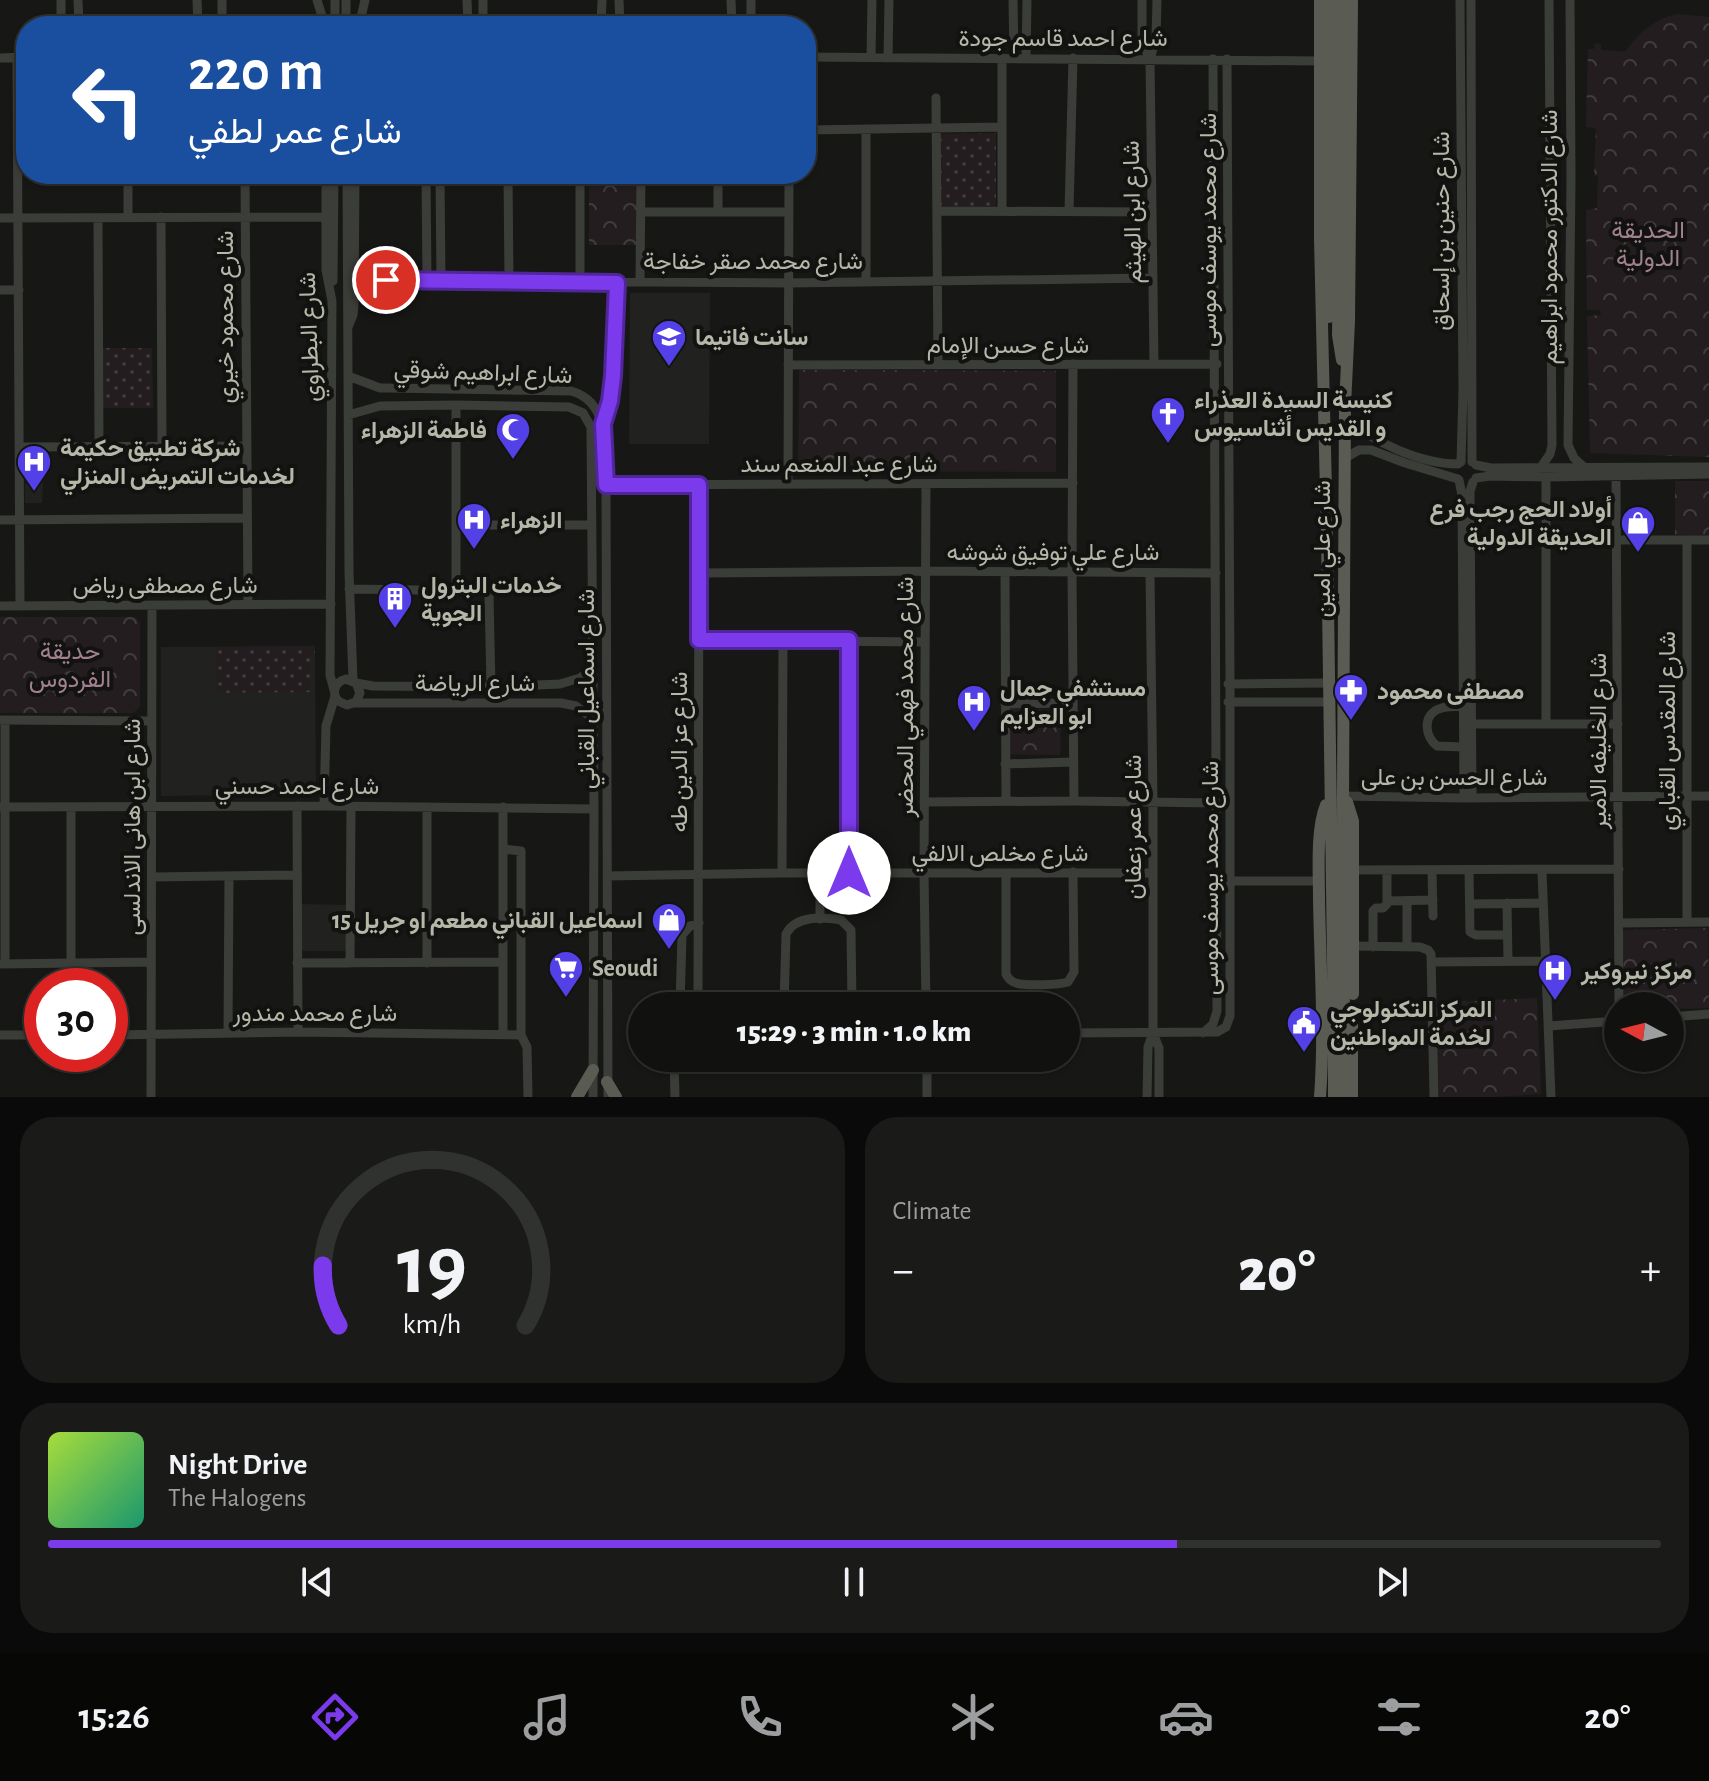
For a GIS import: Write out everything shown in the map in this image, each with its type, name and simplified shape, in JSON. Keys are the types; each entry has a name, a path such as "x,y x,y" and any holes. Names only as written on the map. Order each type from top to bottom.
{"main road":[{"name":"شارع علي امين","path":"1320,0 1320,239 1329,683 1329,799 1322,816 1319,881 1320,1097"},
{"path":"1332,0 1338,335 1345,375"},
{"path":"1323,404 1329,360 1343,0"},
{"name":"شارع علي امين","path":"1352,0 1349,321 1345,375 1343,796 1353,821 1352,1097"},
{"path":"1320,19 1329,10 1337,8 1352,15"},
{"path":"1334,1097 1339,1030 1343,796"},
{"path":"1329,799 1345,1097"},
{"path":"1321,1069 1335,1076 1352,1072"},
{"path":"577,1097 593,1070"},
{"path":"607,1082 616,1097"}],"street":[{"path":"871,57 872,0"},
{"path":"888,58 889,0"},
{"path":"1013,0 1014,58"},
{"path":"1026,58 1027,0"},
{"name":"شارع ابن الهيثم","path":"1142,0 1142,42 1150,59"},
{"name":"شارع ابن الهيثم","path":"1154,364 1150,59 1156,39 1157,0"},
{"name":"شارع حنين بن إسحاق","path":"1459,463 1463,383 1460,0"},
{"name":"شارع حنين بن إسحاق","path":"1471,0 1474,463"},
{"path":"1549,4 1570,4"},
{"name":"شارع الدكتور محمود ابراهيم","path":"1544,472 1552,445 1549,4"},
{"name":"شارع الدكتور محمود ابراهيم","path":"1568,445 1570,4"},
{"name":"شارع احمد قاسم جودة","path":"816,57 1320,61"},
{"path":"1002,58 1002,211"},
{"path":"1069,211 1073,58"},
{"name":"شارع محمد يوسف موسى","path":"1203,1033 1213,1024 1217,1011 1213,59"},
{"name":"شارع محمد يوسف موسى","path":"1203,1033 1222,1030 1229,1022 1230,1011 1227,59"},
{"path":"936,98 938,365"},
{"path":"816,130 1002,127"},
{"path":"866,129 866,280"},
{"path":"19,184 20,606"},
{"path":"128,184 128,217"},
{"name":"شارع محمود خيري","path":"245,184 248,605"},
{"name":"شارع البطراوي","path":"324,806 326,726 335,693 330,675 332,301 326,270 326,184"},
{"path":"332,301 334,184"},
{"path":"346,330 347,184"},
{"name":"شارع البطراوي","path":"354,682 349,589 346,330 353,315 355,184"},
{"path":"426,184 427,280"},
{"path":"440,184 441,280"},
{"path":"508,184 509,280"},
{"path":"580,184 580,282"},
{"path":"640,282 641,184"},
{"path":"718,184 718,212"},
{"path":"788,484 789,184"},
{"path":"937,211 1152,212"},
{"path":"641,212 789,212"},
{"path":"161,217 162,447"},
{"path":"0,218 327,217"},
{"path":"98,218 99,447"},
{"name":"شارع محمد صقر خفاجة","path":"354,280 789,283 1153,278"},
{"name":"شارع اسماعيل القباني","path":"608,1097 606,485 603,424 613,376 617,283"},
{"path":"0,290 19,290"},
{"path":"1073,364 1074,801"},
{"name":"شارع حسن الإمام","path":"788,365 1228,364"},
{"name":"شارع ابراهيم شوقي","path":"348,376 380,388 571,391 583,395 592,403 603,424"},
{"path":"380,388 372,397 380,406"},
{"path":"456,405 456,590"},
{"name":"شارع ابراهيم شوقي","path":"348,415 380,406 576,409 588,419 591,434"},
{"path":"1345,417 1358,429 1418,457 1443,463 1464,461 1491,468 1616,476 1709,474"},
{"name":"شارع اسماعيل القباني","path":"591,434 593,1097"},
{"path":"1368,450 1365,440 1369,434"},
{"path":"1552,445 1560,450 1568,445 1574,458 1584,467"},
{"path":"19,447 246,446"},
{"path":"1345,458 1354,452 1368,450 1466,483 1486,476 1584,467 1709,467"},
{"path":"1459,463 1455,472 1462,495 1463,747 1468,776"},
{"path":"1468,798 1472,724 1470,491 1478,474 1474,463"},
{"path":"1544,472 1546,724"},
{"name":"شارع الخليفه الامير","path":"1616,476 1619,992"},
{"name":"شارع عبد المنعم سند","path":"606,485 1073,483"},
{"name":"شارع محمد فهمي المحضر","path":"926,484 926,992"},
{"name":"شارع عز الدين طه","path":"698,992 699,485"},
{"path":"0,520 247,518"},
{"path":"456,525 592,525"},
{"path":"1616,540 1709,540"},
{"name":"شارع المقدس القباري","path":"1687,540 1687,922"},
{"path":"592,547 606,547"},
{"path":"1005,572 1006,801"},
{"name":"شارع علي توفيق شوشه","path":"699,573 1216,573"},
{"name":"شارع عمر زعفان","path":"1147,1097 1148,1047 1153,1033 1150,573"},
{"path":"349,589 486,591 489,595 491,687"},
{"name":"شارع مصطفى رياض","path":"0,606 331,604"},
{"name":"شارع ابن هانى الاندلسى","path":"151,1097 152,606"},
{"path":"699,640 925,642"},
{"path":"782,873 783,640"},
{"path":"849,640 849,873"},
{"name":"شارع الرياضة","path":"353,703 564,693 593,669"},
{"path":"346,679 354,682 360,689 359,696 353,703 338,701 335,693 339,682 346,679"},
{"name":"شارع الرياضة","path":"354,682 373,686 491,687 564,693 593,719"},
{"path":"1217,685 1329,683"},
{"path":"1217,702 1329,702"},
{"path":"1005,704 1073,703"},
{"path":"1463,706 1440,708 1431,715 1426,726 1429,738 1437,746 1463,747"},
{"path":"151,962 3,964 2,876 3,720 152,721"},
{"path":"1472,724 1618,724"},
{"path":"1005,764 1073,762"},
{"name":"شارع الحسن بن على","path":"1343,796 1709,796"},
{"path":"924,802 1217,803"},
{"path":"297,806 298,1032"},
{"path":"350,963 351,806"},
{"name":"شارع احمد حسني","path":"3,807 594,809"},
{"path":"71,807 71,964"},
{"path":"427,807 427,963"},
{"path":"503,807 503,1034"},
{"path":"503,849 521,851 521,1035 527,1047 528,1097"},
{"path":"1352,870 1619,869"},
{"path":"1373,947 1373,911 1383,908 1387,901 1387,870"},
{"path":"1432,870 1433,916"},
{"path":"1469,870 1471,934 1507,935"},
{"path":"1542,871 1551,1097"},
{"path":"1006,873 1006,974 1011,981 1019,984 1061,984 1068,982 1074,972 1073,872"},
{"path":"820,873 820,919"},
{"name":"شارع مخلص الالفي","path":"607,876 1153,873"},
{"path":"152,877 297,875"},
{"path":"228,1033 229,876"},
{"path":"1231,881 1319,881"},
{"path":"1387,901 1433,900"},
{"path":"1407,901 1407,947"},
{"path":"1507,903 1508,961"},
{"path":"1470,904 1543,903"},
{"path":"784,992 786,934 795,922 805,919 841,920 851,930 852,992"},
{"path":"1619,923 1709,922"},
{"path":"680,992 682,935 690,926 699,923"},
{"path":"1353,946 1425,948 1431,954 1434,1097"},
{"path":"1431,962 1546,961"},
{"path":"297,963 503,962"},
{"path":"1217,1011 1230,1011"},
{"path":"1684,1016 1709,1014"},
{"path":"1548,1026 1604,1022"},
{"name":"شارع محمد مندور","path":"128,1035 298,1032 521,1035"},
{"path":"1080,1033 1203,1033"},
{"name":"شارع عمر زعفان","path":"1153,1033 1159,1048 1159,1097"},
{"path":"0,1035 24,1035"},
{"path":"674,1072 675,1097"},
{"path":"927,1072 927,1097"}],"shaded area":[{"name":"سانت فاتيما","path":"630,293 710,293 709,444 629,444"},
{"name":"شركة تطبيق حكيمة لخدمات التمريض المنزلي","path":"43,482 42,503 25,503 25,484"},
{"path":"315,646 316,794 161,796 161,647"},
{"path":"300,904 348,905 347,951 299,951"}],"green space":[{"name":"الحديقة الدولية","path":"1677,14 1709,17 1709,457 1590,453 1587,316 1601,315 1600,310 1587,310 1586,210 1597,208 1598,176 1594,176 1596,128 1586,127 1588,49 1594,49 1595,43 1601,44 1601,50 1625,52 1647,28"},
{"path":"996,133 996,208 940,209 940,134"},
{"path":"589,184 639,184 639,245 589,245"},
{"path":"103,348 152,348 153,408 103,408"},
{"path":"799,370 1056,371 1056,472 798,471"},
{"path":"1675,481 1709,481 1709,536 1675,535"},
{"name":"حديقة الفردوس","path":"0,617 136,617 140,623 140,707 133,713 0,713"},
{"path":"315,646 315,653 310,654 310,692 217,693 216,647"},
{"path":"1010,708 1061,710 1060,755 1009,754"},
{"path":"1708,928 1709,1008 1684,1009 1684,992 1624,992 1623,930"},
{"path":"1537,998 1541,1094 1439,1097 1436,1003"}],"place":[{"name":"سانت فاتيما","path":"669,368"},
{"name":"كنيسة السيدة العذراء و القديس أثناسيوس","path":"1168,445"},
{"name":"فاطمة الزهراء","path":"513,461"},
{"name":"شركة تطبيق حكيمة لخدمات التمريض المنزلي","path":"34,493"},
{"name":"الزهراء","path":"474,551"},
{"name":"أولاد الحج رجب فرع الحديقة الدولية","path":"1638,554"},
{"name":"خدمات البترول الجوية","path":"395,630"},
{"name":"مصطفى محمود","path":"1351,722"},
{"name":"مستشفي جمال ابو العزايم","path":"974,733"},
{"name":"15 اسماعيل القباني مطعم او جريل","path":"669,951"},
{"name":"Seoudi","path":"566,999"},
{"name":"مركز نيروكير","path":"1555,1002"},
{"name":"المركز التكنولوجي لخدمة المواطنين","path":"1304,1054"}],"route":[{"path":"386,280 617,283 613,376 603,424 606,485 699,485 699,640 849,640 849,873"}]}
